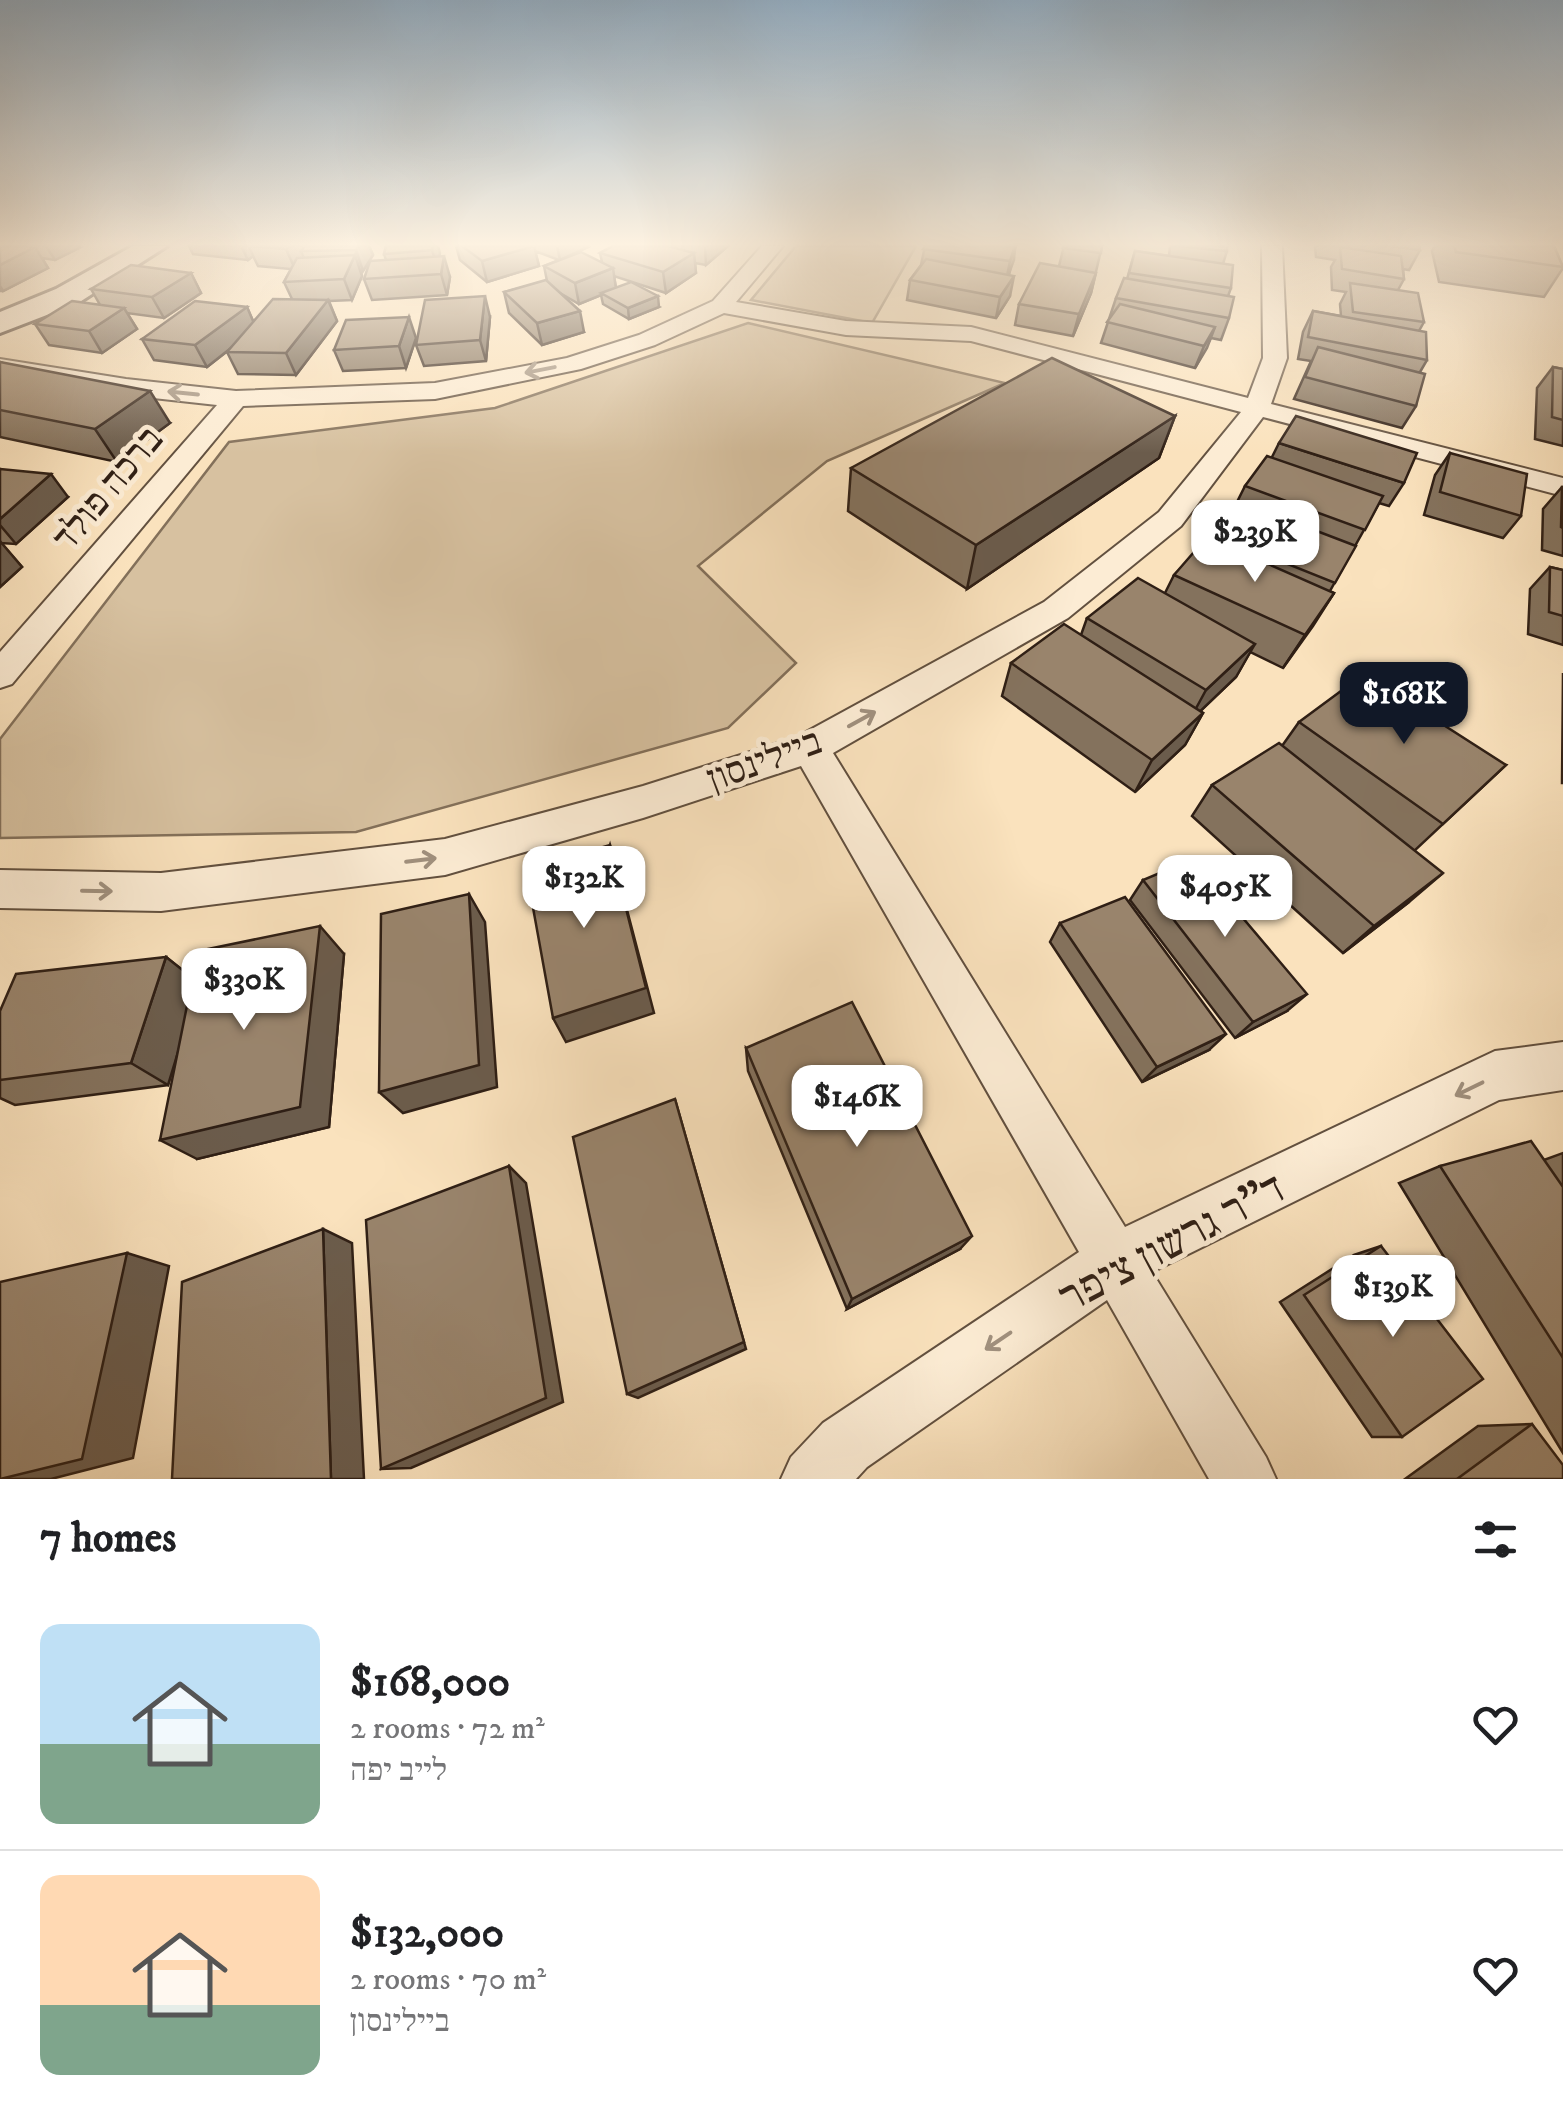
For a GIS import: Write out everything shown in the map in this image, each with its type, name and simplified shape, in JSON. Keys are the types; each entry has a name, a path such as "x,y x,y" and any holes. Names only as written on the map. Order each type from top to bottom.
{"main road":[{"path":"0,355 45,315"}],"street":[{"path":"0,366 126,388 236,399 435,391 572,364 647,340 701,315"},
{"path":"772,315 846,328 971,334 1563,487"},
{"name":"ביילינסון","path":"0,889 161,892 445,857 643,802 810,748 1056,610 1170,519 1258,408 1275,358 1274,315"},
{"name":"ברכה פולד","path":"0,676 236,399"},
{"path":"810,748 1244,1479"},
{"name":"ד\"ר גרשון ציפר","path":"812,1479 845,1445 1115,1262 1495,1076 1563,1066"}],"shaded area":[{"path":"830,315 877,315 872,323"},
{"path":"748,323 1005,383 827,461 698,566 796,663 728,728 356,832 0,838 0,739 229,442 495,408"}],"building":[{"path":"49,315 113,315 89,331 35,324"},
{"path":"175,315 236,315 195,345 142,339"},
{"path":"259,315 316,315 286,353 227,352"},
{"path":"422,315 483,315 480,340 416,345"},
{"path":"529,315 566,315 537,323"},
{"path":"1112,315 1166,315 1215,327 1204,346 1107,322"},
{"path":"1312,315 1335,315 1426,332 1427,360 1308,337"},
{"path":"1374,315 1423,315 1424,322"},
{"path":"409,317 399,346 334,350 346,320"},
{"path":"1318,347 1425,374 1416,406 1305,377"},
{"path":"1052,358 1175,416 976,545 851,468"},
{"path":"0,362 150,391 95,429 0,410"},
{"path":"1553,367 1563,369 1563,420 1552,417"},
{"path":"1296,416 1417,453 1404,483 1279,443"},
{"path":"1450,453 1527,474 1521,516 1440,492"},
{"path":"1267,456 1383,496 1365,530 1245,486"},
{"path":"0,469 51,474 0,519"},
{"path":"1238,501 1356,546 1335,583 1213,534"},
{"path":"1207,537 1334,593 1305,635 1174,575"},
{"path":"1550,567 1563,570 1563,616 1549,612"},
{"path":"1138,578 1255,644 1206,690 1087,618"},
{"path":"1064,624 1203,713 1152,760 1011,663"},
{"path":"1364,674 1506,765 1443,824 1299,722"},
{"path":"1279,743 1443,873 1374,926 1212,785"},
{"path":"610,845 646,988 553,1018 526,869"},
{"path":"1193,859 1307,994 1253,1022 1143,880"},
{"path":"469,894 479,1065 379,1092 381,914"},
{"path":"1125,897 1226,1034 1157,1067 1060,923"},
{"path":"320,926 300,1107 160,1140 198,951"},
{"path":"166,957 131,1063 0,1080 0,1011 16,974"},
{"path":"852,1002 972,1236 852,1299 746,1048"},
{"path":"675,1099 744,1342 627,1394 573,1137"},
{"path":"1531,1141 1563,1187 1563,1358 1440,1166"},
{"path":"509,1166 546,1398 381,1469 366,1220"},
{"path":"323,1229 331,1479 172,1479 182,1282"},
{"path":"1381,1246 1483,1379 1402,1437 1304,1295"},
{"path":"127,1253 82,1459 0,1479 0,1282"},
{"path":"1532,1424 1563,1465 1563,1479 1457,1479"}]}
